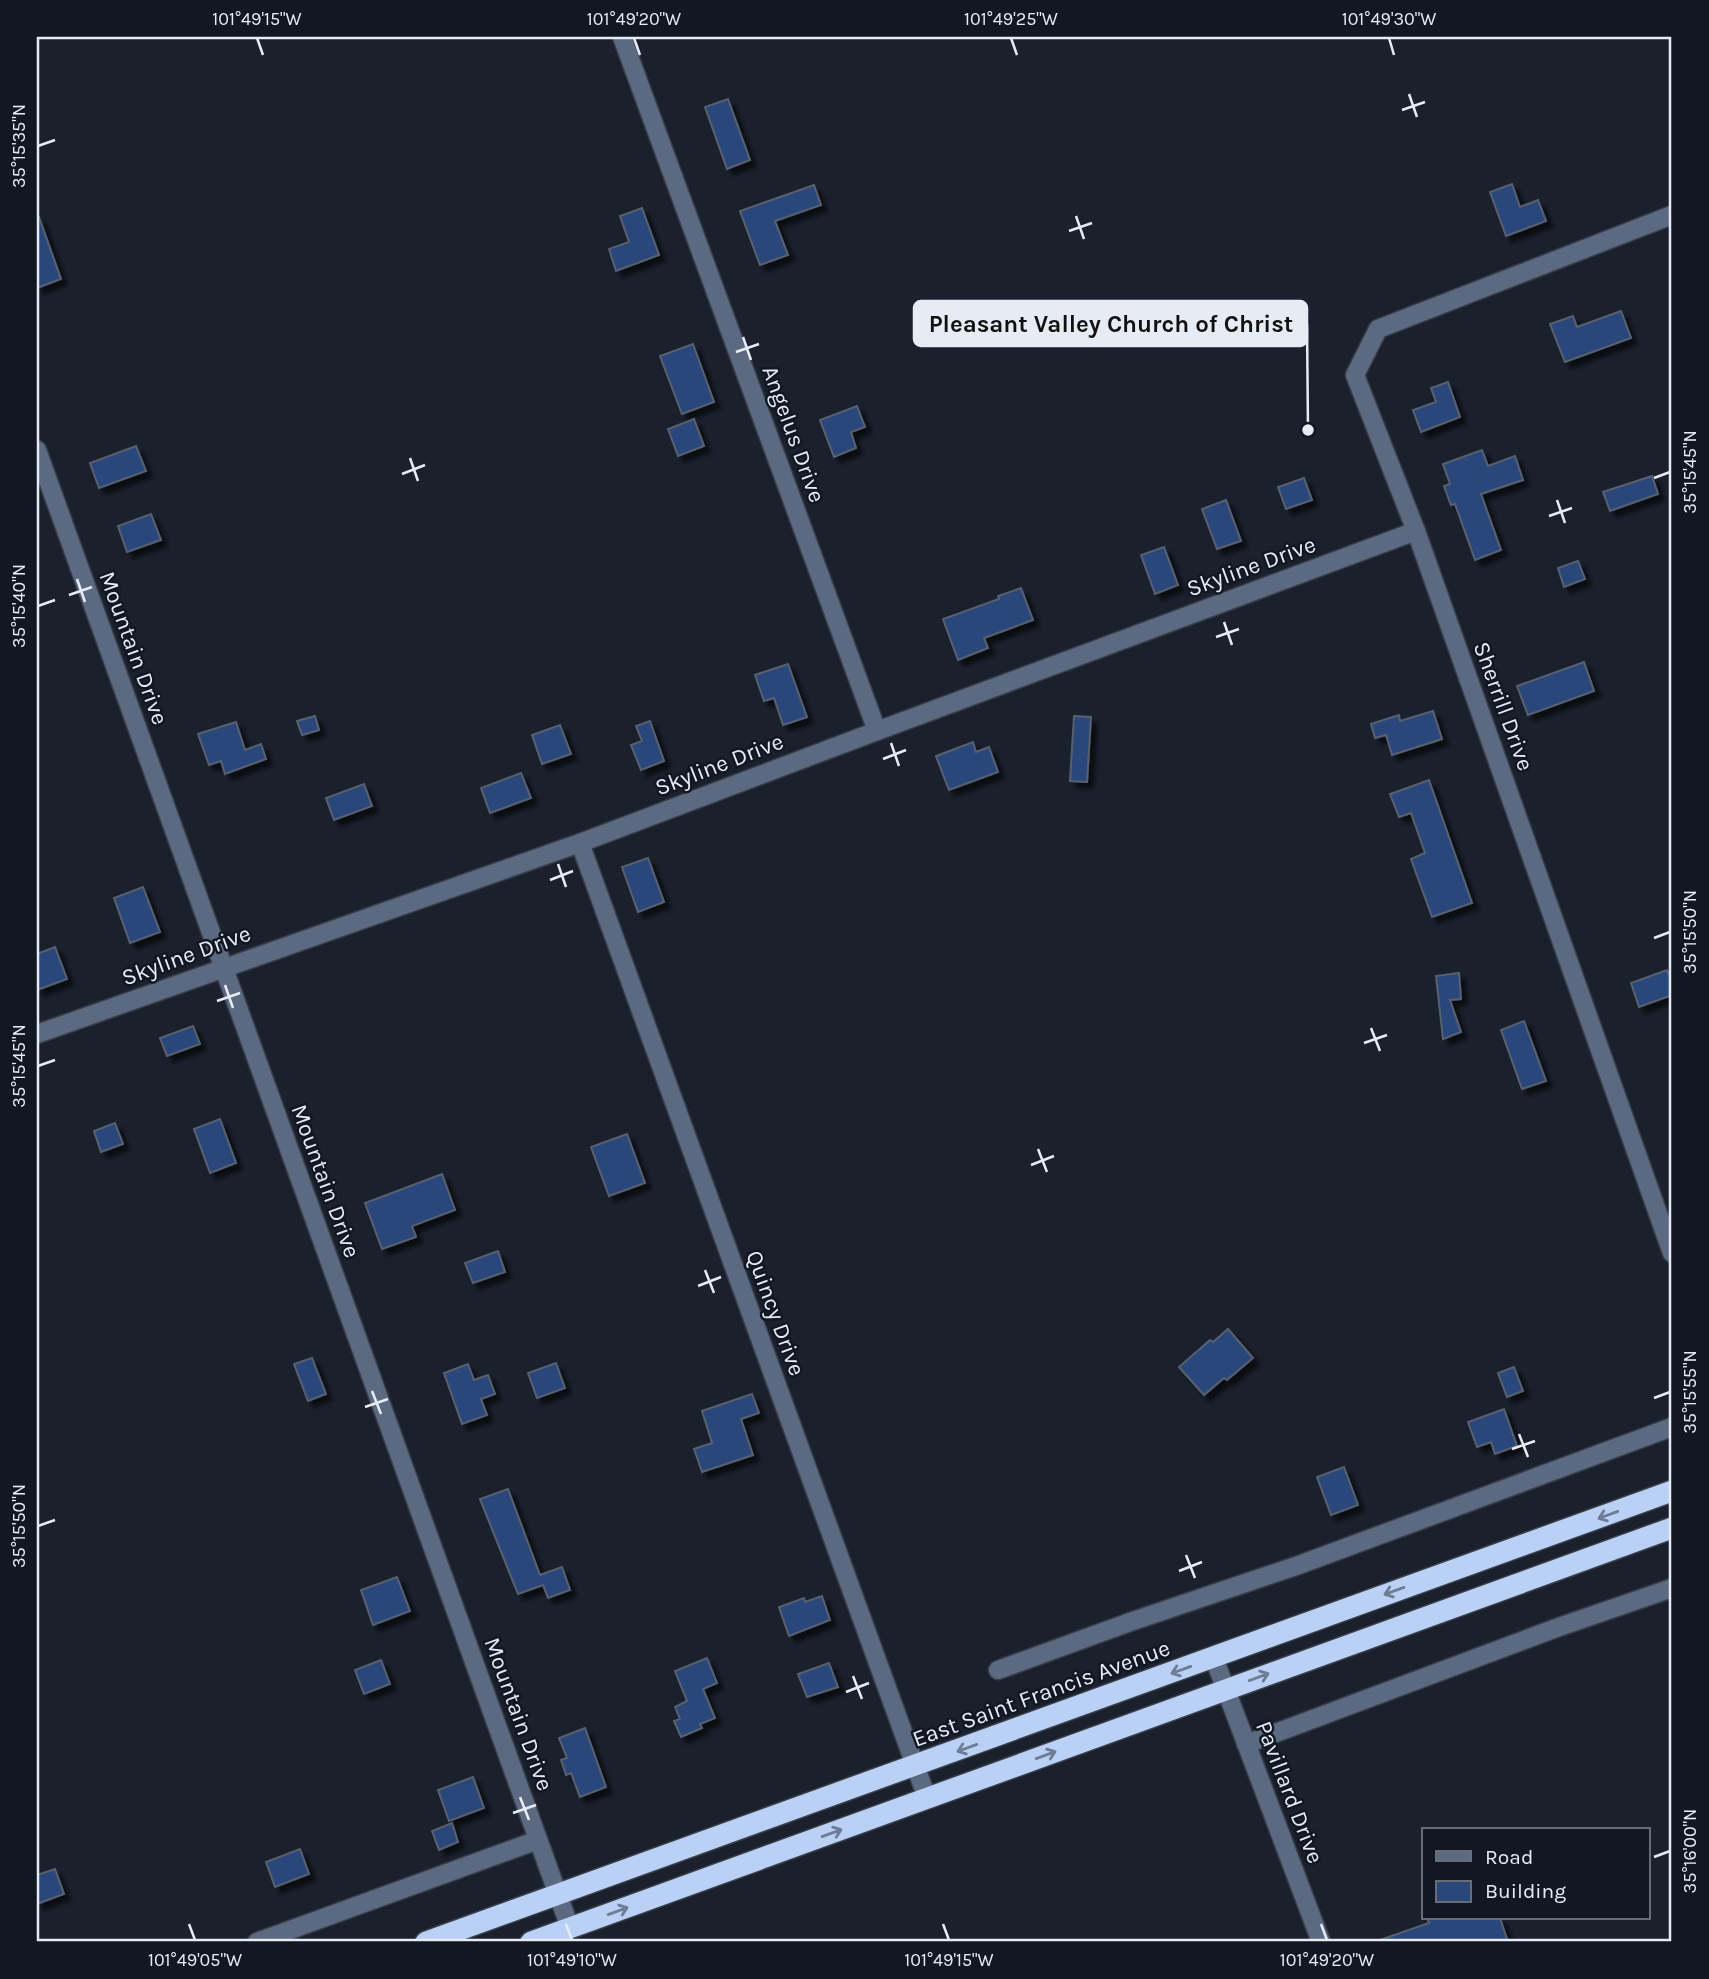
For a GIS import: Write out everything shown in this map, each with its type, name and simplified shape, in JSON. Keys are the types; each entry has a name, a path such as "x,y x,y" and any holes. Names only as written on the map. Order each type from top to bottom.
{"highway":[{"name":"East Saint Francis Avenue","path":"426,1942 1672,1491"},
{"path":"531,1942 1672,1528"}],"street":[{"name":"Angelus Drive","path":"622,37 877,730"},
{"name":"Sherrill Drive","path":"1672,215 1378,329 1355,375 1416,531 1672,1253"},
{"name":"Mountain Drive","path":"37,450 570,1928"},
{"name":"Skyline Drive","path":"37,1034 580,843 1416,531"},
{"name":"Quincy Drive","path":"580,843 927,1798"},
{"name":"East Saint Francis Avenue","path":"999,1670 1296,1566 1672,1427"},
{"path":"1246,1744 1559,1627 1672,1588"},
{"name":"Pavillard Drive","path":"1214,1658 1321,1942"},
{"path":"257,1942 538,1840"}],"building":[{"path":"728,99 750,160 727,169 705,107"},
{"path":"1512,184 1520,207 1538,200 1546,221 1506,236 1490,192"},
{"path":"814,185 821,205 775,221 788,255 760,265 740,211"},
{"path":"642,208 659,255 616,271 609,249 629,242 620,216"},
{"path":"37,217 61,279 37,288"},
{"path":"1621,311 1631,338 1565,362 1550,324 1573,316 1577,327"},
{"path":"693,344 714,402 682,414 660,356"},
{"path":"1448,382 1460,417 1421,432 1413,410 1436,402 1431,388"},
{"path":"857,406 865,427 851,432 856,448 834,457 820,420"},
{"path":"694,419 704,446 678,456 668,429"},
{"path":"136,446 146,471 99,488 90,463"},
{"path":"1482,450 1488,466 1515,456 1523,480 1481,494 1501,550 1475,560 1455,504 1451,505 1444,486 1450,484 1443,464"},
{"path":"1652,476 1658,494 1610,511 1603,492"},
{"path":"1304,478 1312,500 1286,509 1278,487"},
{"path":"1226,500 1241,541 1217,549 1202,509"},
{"path":"151,514 161,540 127,552 118,526"},
{"path":"1164,547 1178,585 1155,594 1141,555"},
{"path":"1578,561 1585,579 1564,587 1558,568"},
{"path":"1021,588 1033,620 984,638 988,648 958,660 943,619"},
{"path":"1584,662 1594,691 1528,715 1517,686"},
{"path":"788,664 807,717 783,725 774,698 764,701 755,675"},
{"path":"1433,711 1442,739 1392,755 1386,735 1375,738 1371,724 1399,715 1400,721"},
{"path":"315,716 319,730 302,735 297,721"},
{"path":"1074,716 1091,717 1087,782 1070,781"},
{"path":"650,721 664,761 641,770 631,745 642,741 636,726"},
{"path":"236,722 245,750 261,744 266,759 225,774 221,761 209,765 198,734"},
{"path":"560,725 571,754 542,764 532,735"},
{"path":"973,742 976,752 989,747 998,772 949,790 936,756"},
{"path":"521,773 531,798 490,813 481,788"},
{"path":"1429,780 1472,903 1432,917 1411,859 1425,853 1411,813 1399,817 1390,794"},
{"path":"364,784 372,806 334,820 326,798"},
{"path":"648,858 664,902 638,912 622,867"},
{"path":"143,887 160,932 130,943 114,898"},
{"path":"55,947 67,979 37,990 37,954"},
{"path":"1667,970 1672,983 1672,995 1639,1007 1631,983"},
{"path":"1459,973 1461,999 1450,1000 1461,1032 1443,1039 1436,976"},
{"path":"1524,1021 1546,1081 1522,1089 1501,1030"},
{"path":"193,1026 200,1044 167,1056 160,1038"},
{"path":"220,1119 236,1163 210,1173 194,1129"},
{"path":"115,1123 123,1144 101,1152 94,1131"},
{"path":"627,1134 645,1183 609,1196 591,1147"},
{"path":"442,1174 455,1210 412,1226 416,1237 382,1249 365,1203"},
{"path":"498,1251 505,1272 473,1283 465,1263"},
{"path":"1228,1329 1253,1358 1204,1395 1179,1367 1210,1340 1213,1342"},
{"path":"312,1358 326,1394 308,1401 294,1364"},
{"path":"556,1363 565,1388 537,1398 528,1373"},
{"path":"468,1364 474,1380 488,1375 495,1394 481,1399 487,1415 462,1424 444,1373"},
{"path":"1514,1367 1523,1391 1507,1397 1498,1373"},
{"path":"752,1394 759,1413 741,1419 753,1455 702,1472 694,1449 712,1443 702,1411"},
{"path":"1504,1409 1517,1446 1495,1454 1491,1442 1477,1447 1468,1422"},
{"path":"1344,1467 1358,1505 1331,1515 1317,1477"},
{"path":"508,1489 540,1575 562,1567 570,1590 548,1598 543,1585 518,1594 480,1499"},
{"path":"397,1577 410,1611 373,1625 361,1590"},
{"path":"822,1596 830,1620 789,1636 779,1607 804,1598 805,1602"},
{"path":"707,1658 717,1683 703,1689 715,1718 700,1724 702,1728 681,1737 674,1721 680,1719 675,1707 687,1701 675,1671"},
{"path":"381,1660 390,1684 364,1694 355,1670"},
{"path":"829,1663 838,1687 807,1697 798,1674"},
{"path":"585,1728 606,1787 580,1797 571,1773 566,1775 561,1760 567,1758 559,1738"},
{"path":"473,1777 484,1808 449,1821 438,1790"},
{"path":"452,1823 458,1842 439,1850 432,1831"},
{"path":"300,1849 309,1874 275,1887 266,1862"},
{"path":"55,1869 64,1894 37,1904 37,1875"},
{"path":"1428,1920 1501,1920 1508,1942 1380,1942 1429,1923"}],"place":[{"name":"Pleasant Valley Church of Christ","path":"1308,430"}]}
